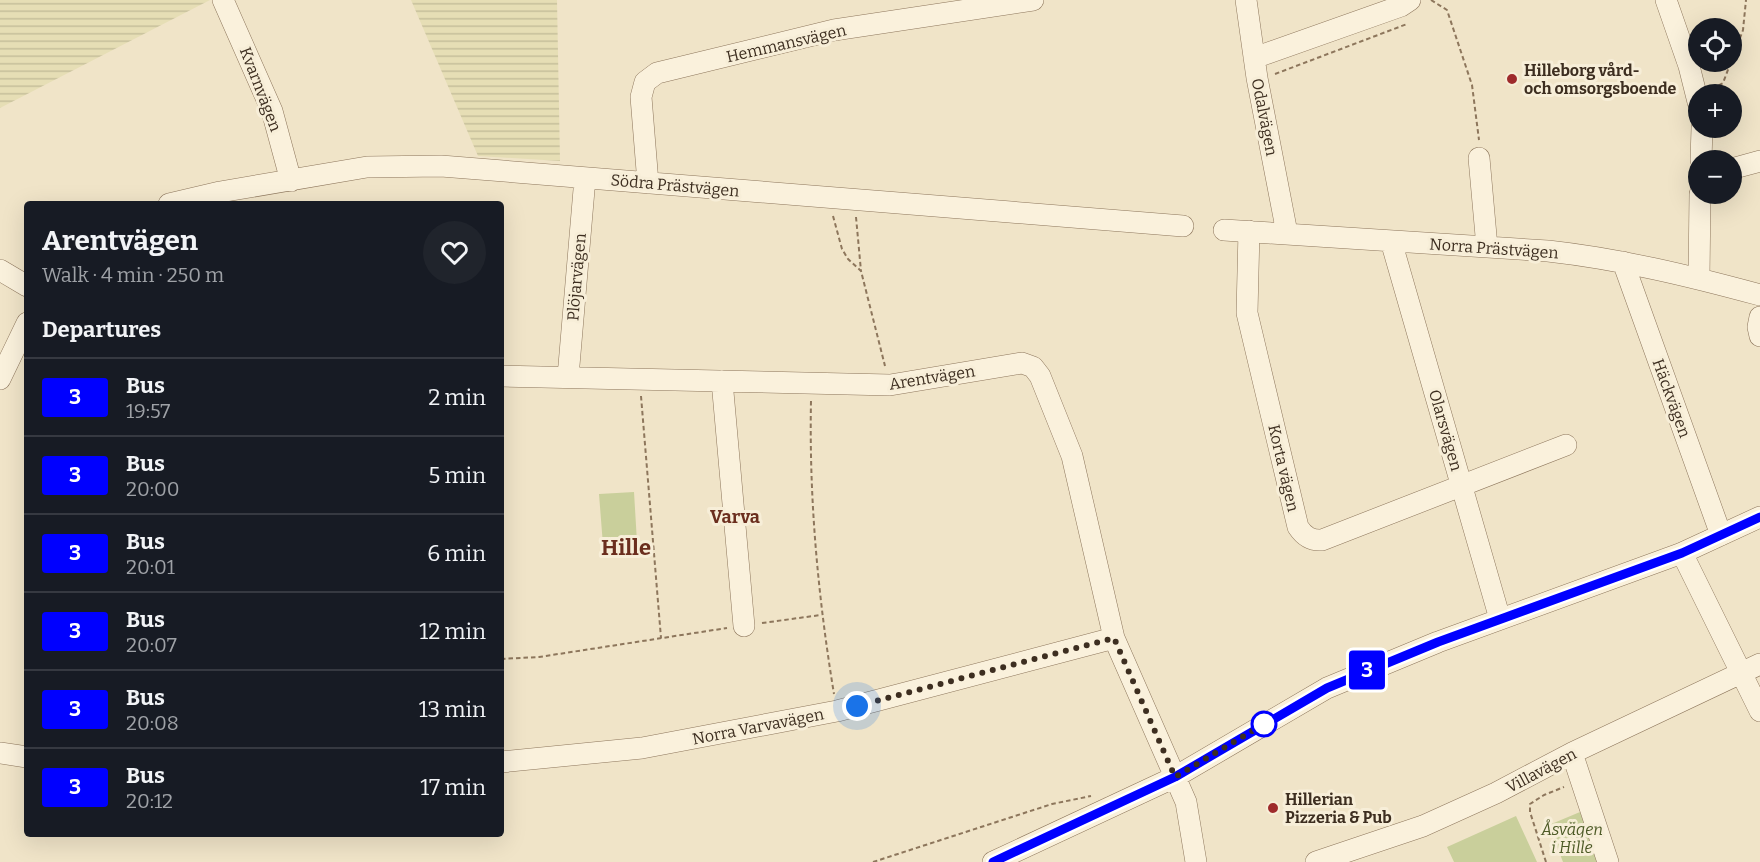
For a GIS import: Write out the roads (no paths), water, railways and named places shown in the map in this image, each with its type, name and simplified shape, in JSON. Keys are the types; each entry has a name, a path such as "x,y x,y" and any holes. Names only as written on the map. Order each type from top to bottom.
{"street":[{"name":"Kvarnvägen","path":"223,0 272,111 291,181"},
{"name":"Hemmansvägen","path":"648,183 640,97 645,82 657,73 834,30 1033,0"},
{"name":"Odalvägen","path":"1246,0 1254,58 1287,233"},
{"path":"1254,58 1401,6 1410,0"},
{"path":"1666,0 1697,84"},
{"path":"1479,158 1487,247"},
{"path":"1742,166 1760,161"},
{"name":"Södra Prästvägen","path":"185,201 367,168 441,166 1183,226"},
{"name":"Plöjarvägen","path":"568,376 585,178"},
{"path":"1699,278 1700,204"},
{"path":"1224,230 1287,233"},
{"name":"Korta vägen","path":"1249,231 1247,313 1298,527 1302,534 1309,538 1322,540 1462,485"},
{"name":"Norra Prästvägen","path":"1287,233 1548,251 1623,262 1699,278 1760,295"},
{"name":"Olarsvägen","path":"1391,241 1500,619"},
{"name":"Häckvägen","path":"1623,262 1721,535"},
{"path":"0,270 24,284"},
{"path":"1760,317 1758,327 1760,336"},
{"path":"0,379 20,355 24,337"},
{"name":"Arentvägen","path":"504,376 890,385 1022,363 1037,371 1074,465 1114,638 1175,777"},
{"path":"722,381 744,626"},
{"path":"1462,485 1566,446"},
{"path":"993,862 1175,777 1327,688 1500,619 1682,553 1760,517"},
{"path":"1682,553 1750,668 1760,711"},
{"name":"Norra Varvavägen","path":"504,762 642,748 837,711 1114,638"},
{"name":"Villavägen","path":"1316,862 1423,826 1496,793 1572,753 1750,668"},
{"path":"0,753 24,757"},
{"path":"1572,753 1608,862"},
{"path":"1175,777 1186,802 1196,862"}],"place":[{"name":"Hilleborg vård- och omsorgsboende","path":"1512,79"},
{"name":"Hillerian Pizzeria & Pub","path":"1273,808"}],"district":[{"name":"Varva","path":"735,517"},
{"name":"Hille","path":"626,547"}],"park label":[{"name":"Åsvägen i Hille","path":"1572,838"}]}
